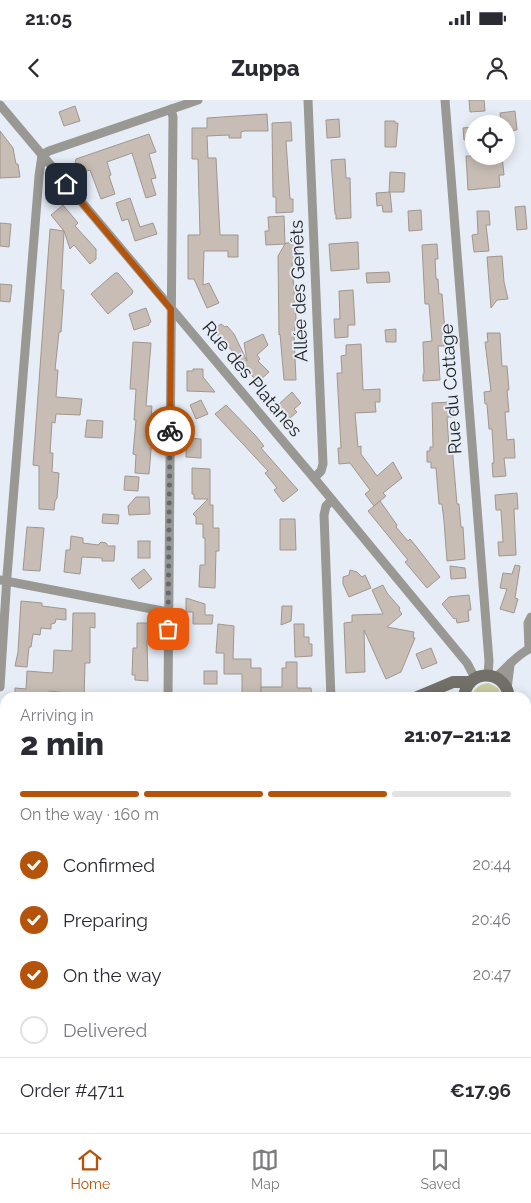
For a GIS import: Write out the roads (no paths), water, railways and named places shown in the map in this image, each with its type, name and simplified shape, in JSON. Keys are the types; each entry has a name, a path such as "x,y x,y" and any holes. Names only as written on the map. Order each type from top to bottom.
{"main road":[{"path":"428,692 452,682 482,678 504,683 508,692"},
{"path":"465,692 466,688 482,678"}],"street":[{"path":"0,687 3,581 38,176 42,155 198,100"},
{"name":"Allée des Genêts","path":"308,100 322,464 322,469 314,478"},
{"name":"Rue du Cottage","path":"445,100 489,661 482,678"},
{"name":"Rue des Platanes","path":"0,106 314,478 467,663 482,678"},
{"path":"168,692 173,117 171,109"},
{"path":"331,692 324,515 326,506 332,500"},
{"path":"3,581 168,612"},
{"path":"482,678 510,665 516,657 530,648 528,623 531,617"},
{"path":"508,692 510,665"}]}
